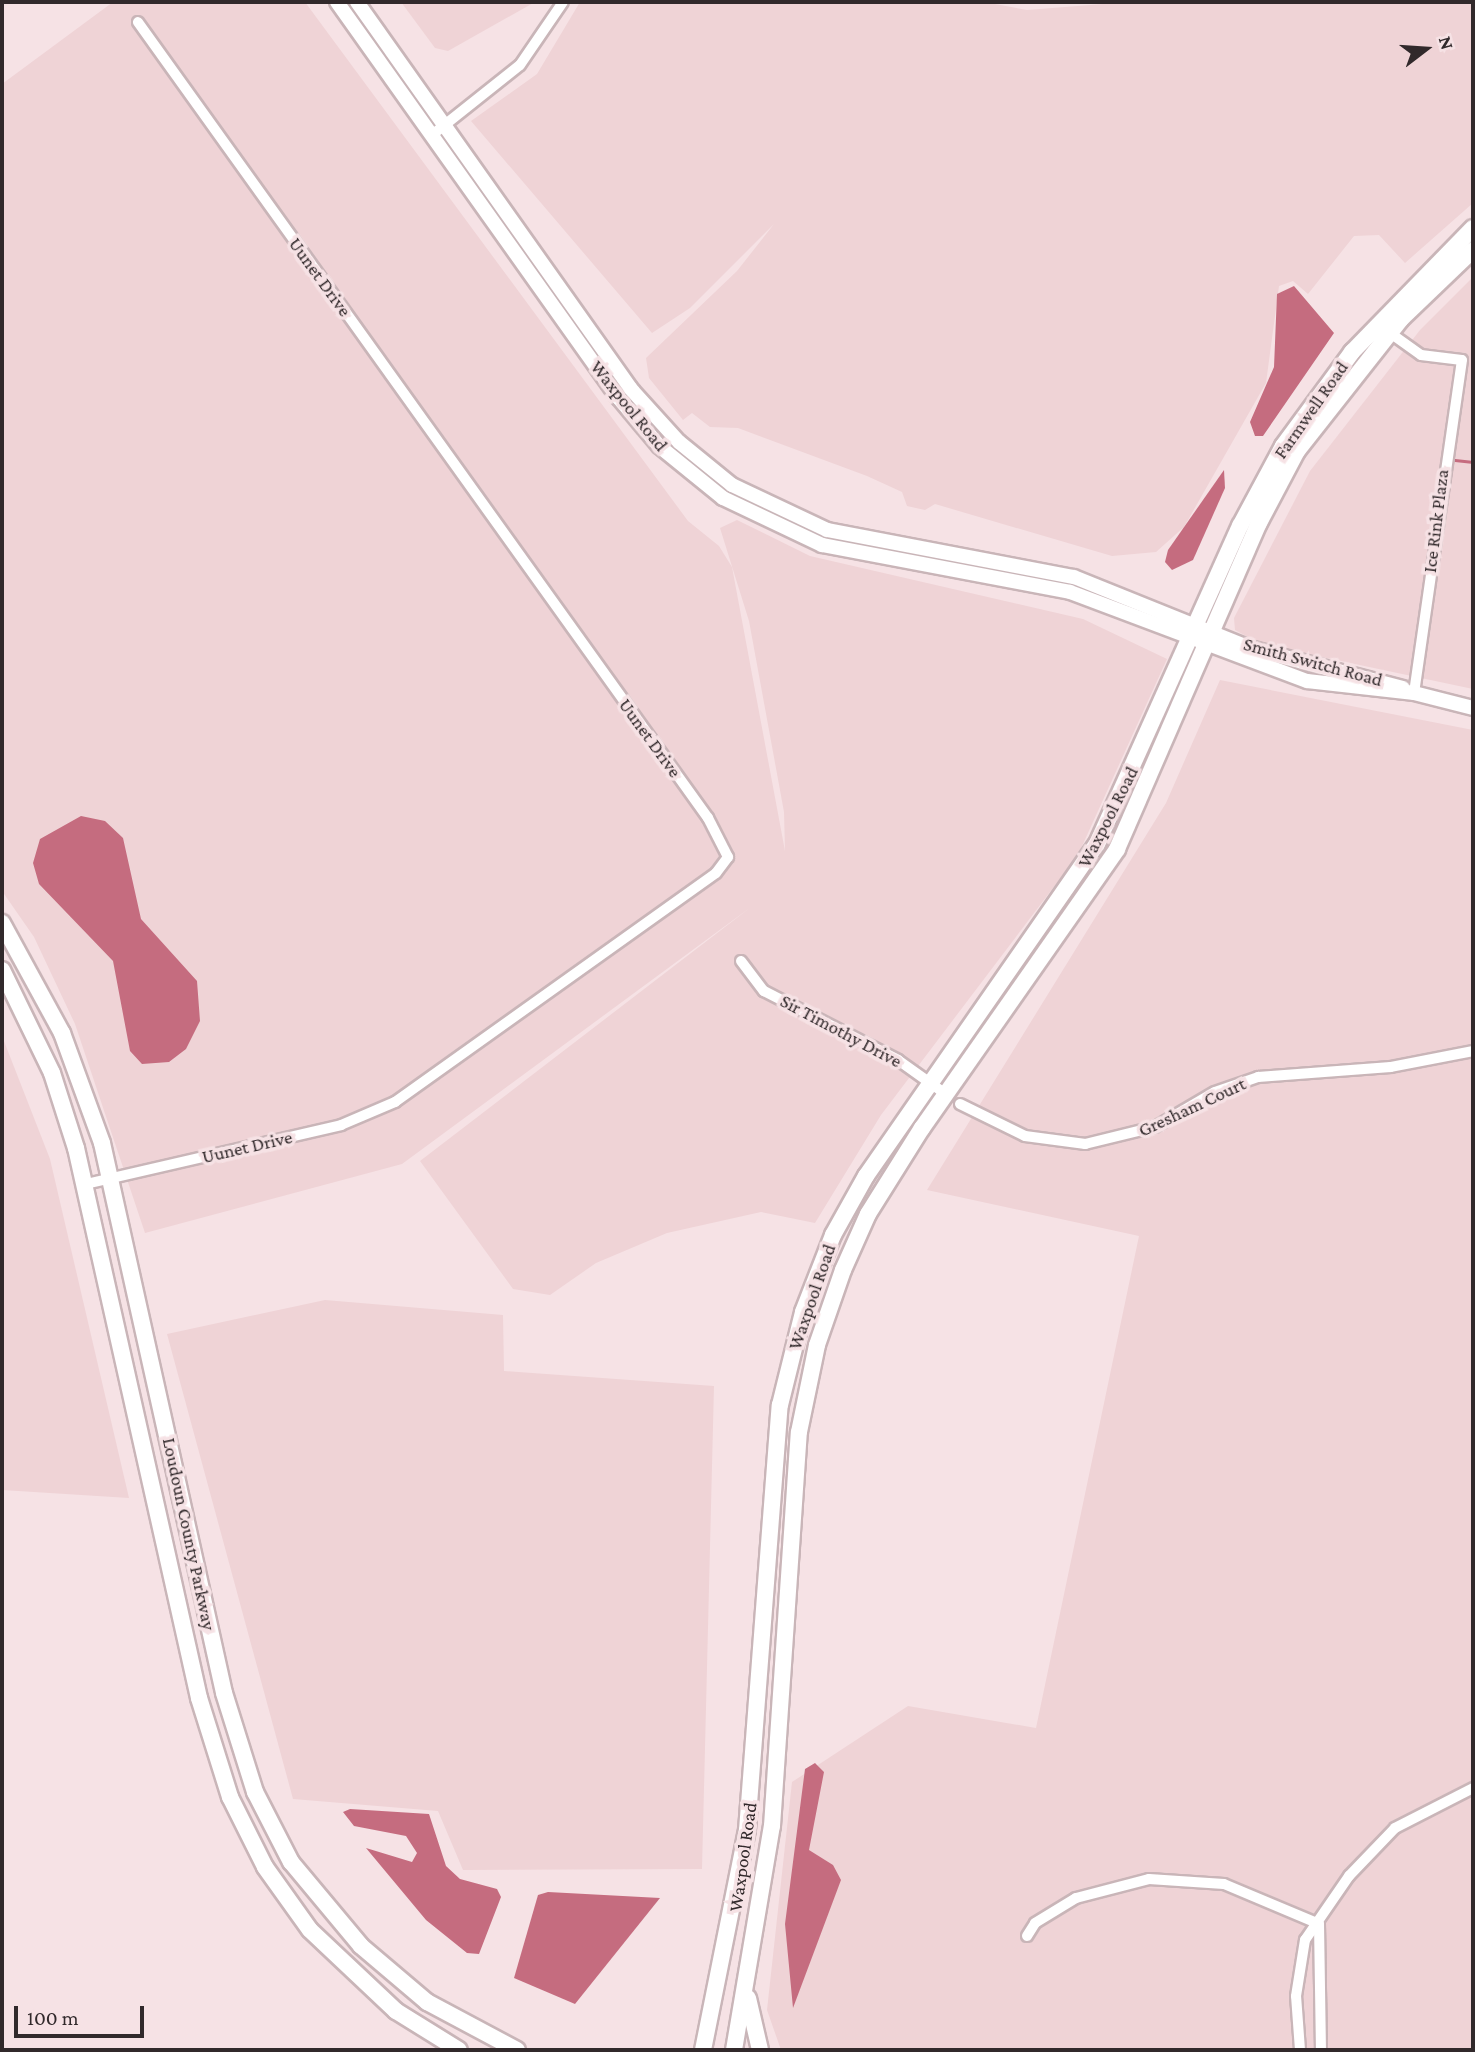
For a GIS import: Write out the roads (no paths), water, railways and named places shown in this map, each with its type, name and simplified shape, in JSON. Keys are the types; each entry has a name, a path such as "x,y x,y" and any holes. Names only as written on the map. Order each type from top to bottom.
{"main road":[{"name":"Waxpool Road","path":"337,2 618,397 659,446 723,498 822,545 1070,592 1194,631"},
{"name":"Waxpool Road","path":"357,2 630,387 684,448 732,485 827,530 1074,576 1209,639 1099,880 953,1099 857,1236 811,1369 798,1445 772,1826 734,2050"},
{"name":"Farmwell Road","path":"1194,631 1283,446 1473,228"},
{"name":"Farmwell Road","path":"1209,639 1297,452 1384,329 1473,250"},
{"name":"Waxpool Road","path":"703,2050 740,1893 774,1444 789,1360 838,1226 931,1082 1097,844 1194,631"},
{"name":"Smith Switch Road","path":"1209,639 1307,681 1413,693 1473,708"},
{"name":"Loudoun County Parkway","path":"2,923 62,1033 111,1178 222,1682 255,1791 291,1862 361,1947 427,2001 517,2050"},
{"name":"Loudoun County Parkway","path":"2,971 52,1073 86,1184 199,1699 230,1797 265,1867 310,1930 396,2011 459,2050"},
{"path":"746,1982 760,2050"}],"street":[{"path":"432,135 520,65 562,2"},
{"name":"Uunet Drive","path":"86,1184 341,1125 395,1102 716,873 728,857 708,818 138,22"},
{"name":"Ice Rink Plaza","path":"1384,329 1421,355 1462,360 1413,693"},
{"name":"Sir Timothy Drive","path":"741,961 764,991 931,1082 953,1099"},
{"name":"Gresham Court","path":"953,1099 1026,1136 1085,1144 1156,1127 1215,1092 1258,1077 1391,1067 1473,1051"},
{"path":"1300,2050 1298,1970 1305,1940 1319,1924 1349,1876 1395,1828 1473,1788"},
{"path":"1027,1936 1035,1923 1076,1898 1168,1878 1224,1884 1319,1924"},
{"path":"1319,1924 1321,2050"}],"waterway":[{"path":"1455,460 1473,462"}]}
